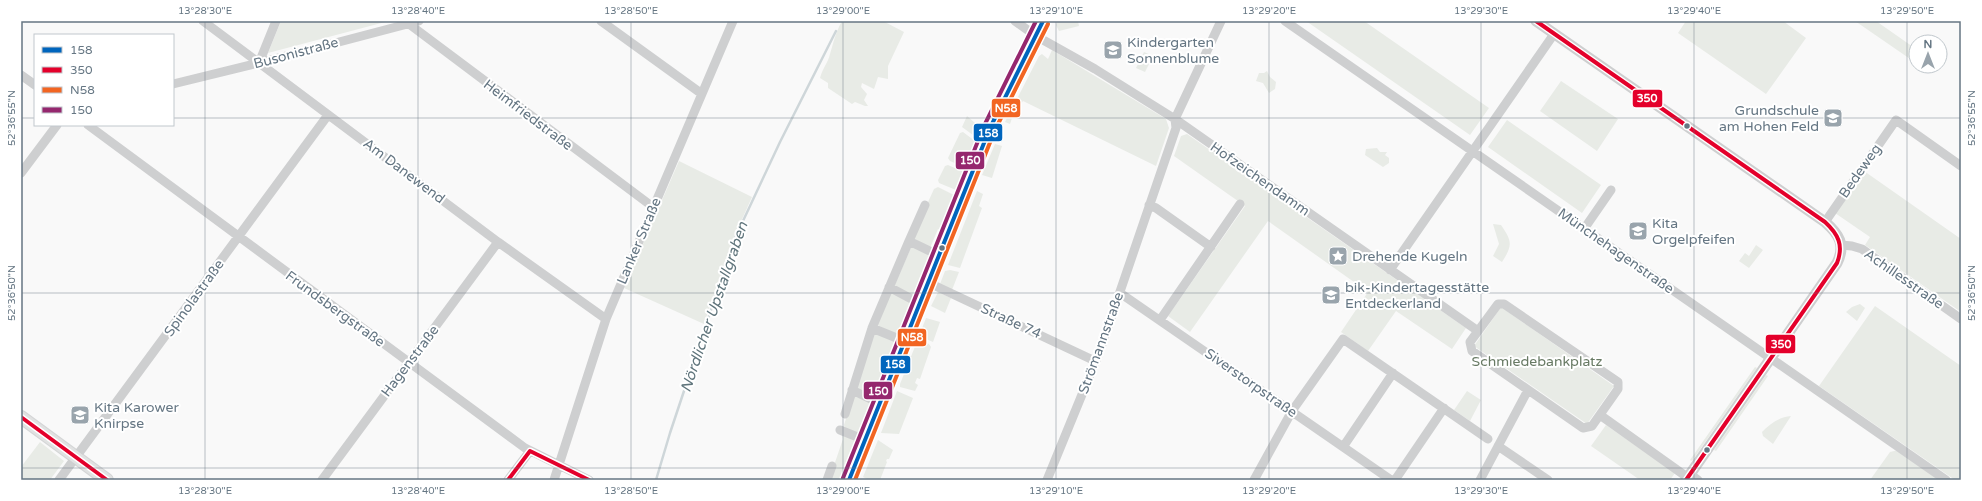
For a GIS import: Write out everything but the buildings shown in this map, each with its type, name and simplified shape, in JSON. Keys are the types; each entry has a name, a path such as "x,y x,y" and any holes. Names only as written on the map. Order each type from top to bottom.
{"main road":[{"path":"849,480 927,282 990,128 1044,21"},
{"path":"21,417 107,480"}],"street":[{"name":"Am Danewend","path":"203,21 498,242 606,319"},
{"path":"259,63 276,21"},
{"name":"Busonistraße","path":"174,84 259,63 406,22 419,21"},
{"path":"601,21 702,94"},
{"name":"Lanker Straße","path":"554,480 606,319 733,21"},
{"name":"Hofzeichendamm","path":"1015,21 1036,36 1095,69 1175,119 1478,331"},
{"name":"Strömannstraße","path":"1047,480 1096,361 1176,128 1175,119 1221,21"},
{"name":"Münchehagenstraße","path":"1285,21 1946,480"},
{"path":"1536,21 1825,222 1836,231 1841,240 1837,263 1690,478 1600,415"},
{"name":"Heimfriedstraße","path":"406,22 653,207"},
{"path":"1390,270 1554,34"},
{"path":"21,75 34,84"},
{"name":"Spinolastraße","path":"59,480 328,115"},
{"name":"Bedeweg","path":"1825,222 1896,120 1961,166"},
{"path":"21,173 55,126"},
{"name":"Frundsbergstraße","path":"89,126 408,363 530,451 589,480"},
{"path":"1584,229 1610,190"},
{"path":"1160,320 1240,204"},
{"path":"845,414 872,328 925,205"},
{"path":"1149,205 1156,208 1211,246"},
{"path":"909,241 938,255"},
{"name":"Hagenstraße","path":"322,480 498,242"},
{"name":"Achillesstraße","path":"1841,245 1862,249 1961,319"},
{"name":"Straße 74","path":"927,282 1096,361"},
{"path":"889,287 919,303"},
{"name":"Siverstorpstraße","path":"1120,293 1391,480"},
{"path":"1498,304 1504,304 1618,382 1618,389 1592,426 1583,428 1472,351 1470,342 1478,331 1498,304"},
{"path":"872,328 904,341"},
{"path":"1254,480 1292,411 1343,339 1488,439"},
{"path":"1343,446 1393,373"},
{"path":"852,390 879,403"},
{"path":"1480,480 1528,390"},
{"path":"1395,480 1444,408"},
{"path":"840,430 865,440"},
{"path":"1498,446 1548,480"},
{"path":"508,480 530,451"},
{"path":"826,480 832,466"}],"green space":[{"path":"281,21 389,21 268,53"},
{"path":"842,21 883,21 904,32 888,66 888,79 878,77 874,89 862,83 861,87 867,94 864,100 868,106 855,102 852,104 828,88 828,83 820,78"},
{"path":"1058,21 1078,21 1079,26 1059,31 1056,25"},
{"path":"1306,21 1364,21 1489,108 1470,135"},
{"path":"1686,21 1783,21 1806,38 1766,94 1678,33"},
{"path":"1855,21 1876,21 1908,43 1908,57"},
{"path":"1052,50 1166,119 1169,128 1156,166 1023,101 1013,115 1010,124 1005,122 1039,56 1042,54 1048,59"},
{"path":"1144,52 1153,56 1145,72 1136,68"},
{"path":"1267,71 1270,77 1276,82 1275,89 1269,93 1263,83 1256,81 1259,73 1264,73"},
{"path":"1561,81 1618,119 1597,151 1540,111"},
{"path":"967,116 983,130 980,138 977,138 962,127"},
{"path":"1507,120 1601,185 1582,213 1488,147"},
{"path":"963,132 975,141 977,145 968,167 966,168 950,161 948,158 960,133"},
{"path":"1187,134 1466,328 1452,349 1396,311 1368,351 1341,332 1368,292 1268,221 1190,332 1168,316 1245,206 1174,156 1181,136"},
{"path":"995,144 1002,146 992,178 982,175"},
{"path":"1377,148 1380,152 1387,152 1385,155 1389,158 1389,163 1383,167 1365,155 1366,149"},
{"path":"679,161 752,197 734,237 704,324 624,288"},
{"path":"948,165 964,172 965,174 960,189 956,190 939,183 938,180 945,166"},
{"path":"1864,171 1961,239 1961,312 1865,245 1870,237 1835,213"},
{"path":"938,187 956,196 942,231 938,229 930,248 912,237 934,189"},
{"path":"977,191 983,194 979,206 982,208 960,268 948,265"},
{"path":"1493,224 1501,225 1510,243 1508,251 1502,262 1493,256 1499,244"},
{"path":"912,245 932,257 916,296 910,296 894,287"},
{"path":"1756,245 1763,250 1749,268 1739,261 1745,253 1749,256"},
{"path":"950,270 959,272 952,290 940,284 945,271"},
{"path":"893,291 908,299 912,307 901,334 897,336 877,325 888,293"},
{"path":"938,292 951,298 945,313 931,306"},
{"path":"1860,304 1865,308 1857,321 1846,312 1852,307"},
{"path":"1875,306 1961,366 1961,480 1955,480 1819,386"},
{"name":"Schmiedebankplatz","path":"1501,307 1614,386 1587,424 1474,346"},
{"path":"926,318 940,322 933,342 919,336"},
{"path":"877,332 896,340 897,344 878,392 872,395 858,389 857,384 873,334"},
{"path":"918,339 929,344 931,347 920,379 917,378 915,383 918,385 915,391 900,387 900,384"},
{"path":"1755,367 1757,368 1692,461 1690,460"},
{"path":"1766,375 1768,376 1716,451 1714,450"},
{"path":"897,391 913,398 899,434 881,433"},
{"path":"1467,391 1481,400 1470,421 1454,410"},
{"path":"853,396 869,401 872,407 861,433 857,435 845,429 844,425"},
{"path":"1791,416 1773,444 1763,436 1762,432 1779,419"},
{"path":"1606,425 1675,473 1670,480 1640,480 1591,446"},
{"path":"842,435 855,439 857,442 842,480 829,480 843,439"},
{"path":"878,440 893,450 889,459 886,461 887,462 880,480 869,480 863,477"},
{"path":"40,442 64,461 50,480 23,480 21,478 21,467"},
{"path":"1898,450 1940,480 1870,480 1890,452"}],"waterway":[{"name":"Nördlicher Upstallgraben","path":"656,480 670,433 735,238 780,142 836,31"}],"transit line":[{"name":"150","path":"843,478 984,126 1036,21"},
{"name":"158","path":"849,480 990,128 1043,21"},
{"name":"350","path":"1536,21 1825,222 1833,231 1840,245 1837,263 1686,480"},
{"name":"N58","path":"855,480 995,130 1048,24"},
{"name":"350","path":"21,417 107,480"},
{"name":"350","path":"508,480 530,451 589,480"}],"place":[{"name":"Kindergarten Sonnenblume","path":"1113,50"},
{"name":"Grundschule am Hohen Feld","path":"1833,118"},
{"name":"Kita Orgelpfeifen","path":"1638,231"},
{"name":"Drehende Kugeln","path":"1338,256"},
{"name":"bik-Kindertagesstätte Entdeckerland","path":"1331,295"},
{"name":"Kita Karower Knirpse","path":"80,415"}]}
